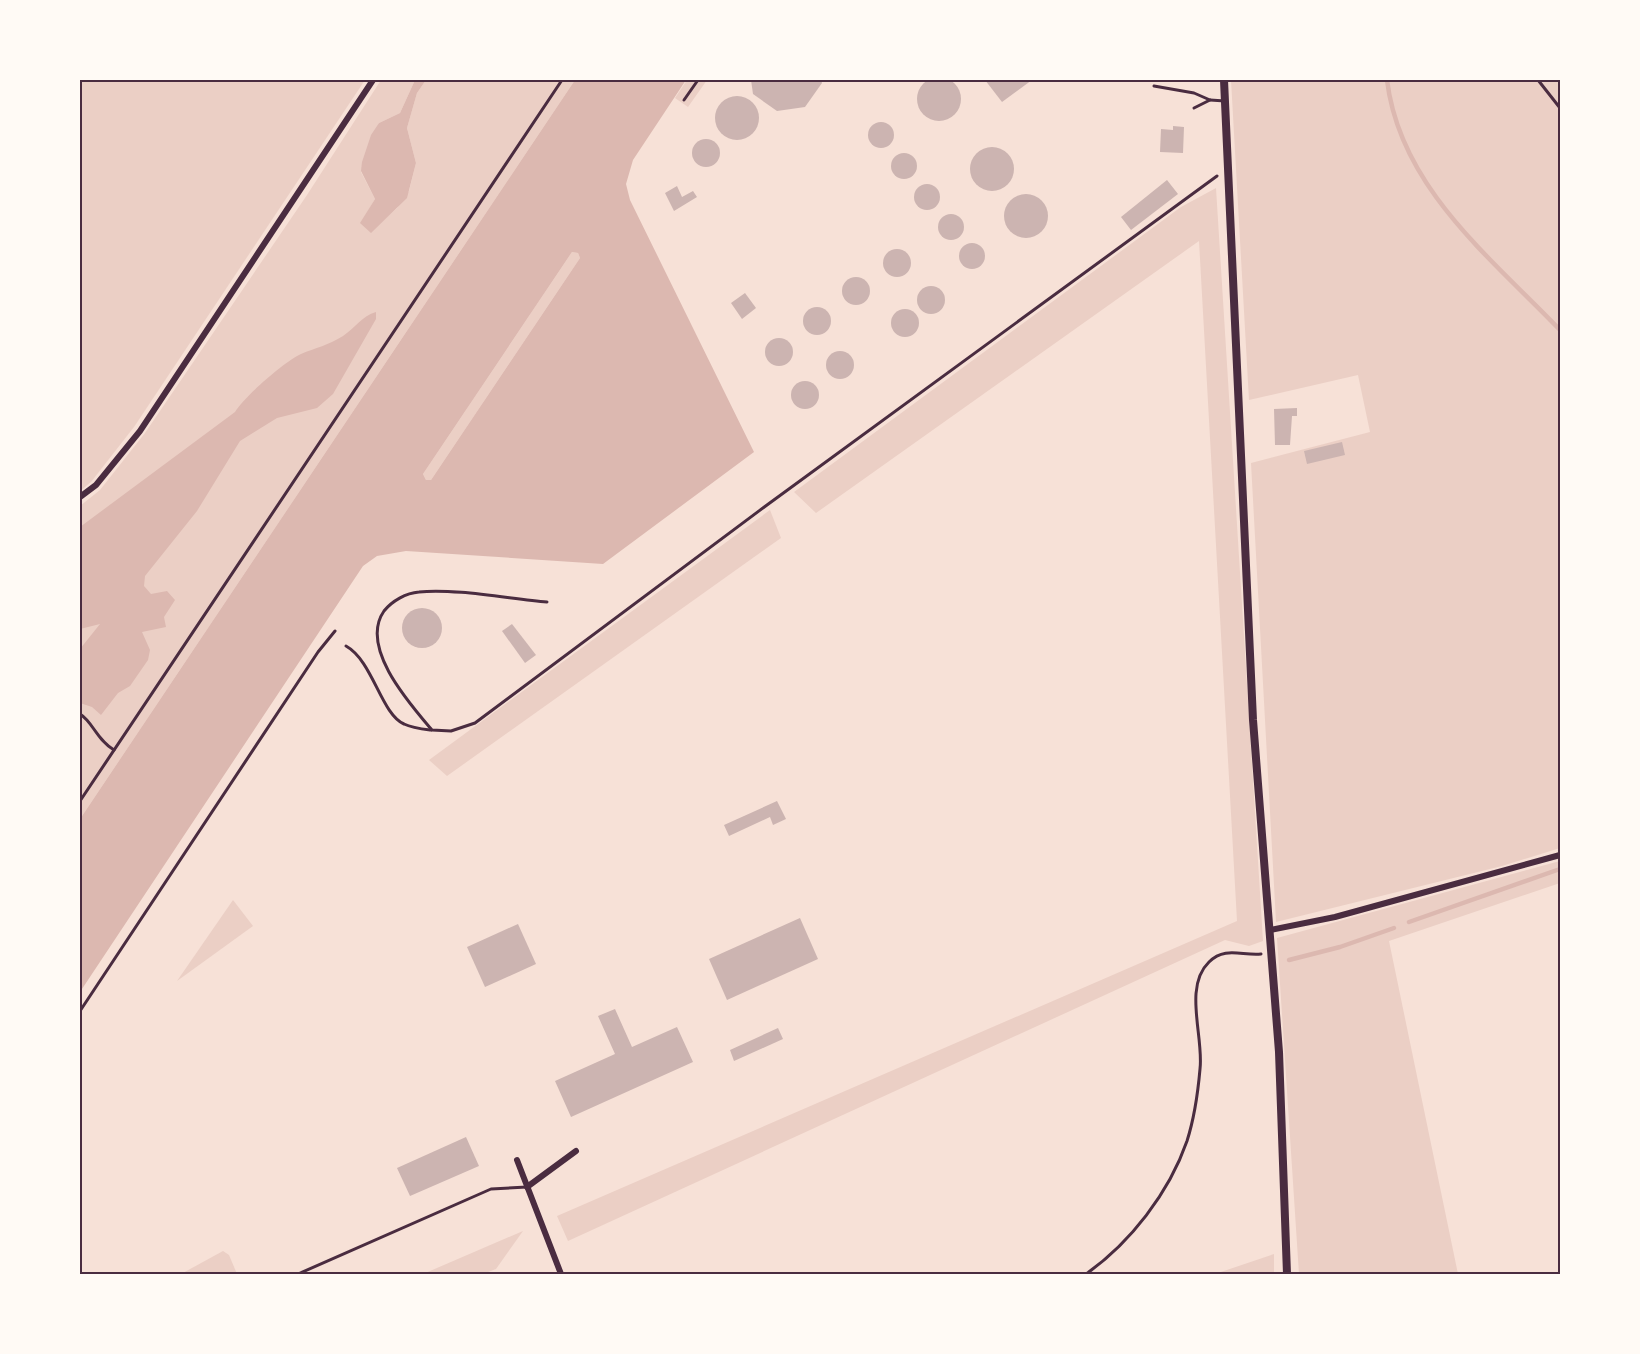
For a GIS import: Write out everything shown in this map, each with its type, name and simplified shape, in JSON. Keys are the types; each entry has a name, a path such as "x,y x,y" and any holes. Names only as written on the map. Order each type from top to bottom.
{"street":[{"path":"80,497 96,484 140,431 373,80"},
{"path":"1224,80 1253,720 1285,1151 1287,1275"},
{"path":"1270,930 1335,917 1560,855"},
{"path":"527,1187 576,1151"},
{"path":"517,1160 561,1275"}],"lane":[{"path":"1154,86 1194,93 1210,100 1225,101"},
{"path":"1194,108 1210,100"},
{"path":"298,1275 491,1189 527,1187"}],"path":[{"path":"80,801 562,80"},
{"path":"684,100 698,80"},
{"path":"1538,80 1560,108"},
{"path":"346,646 358,655 396,719 411,727 432,730 458,729 475,723 1175,205 1219,175 1228,174"},
{"path":"432,730 414,709 379,652 376,626 388,605 419,592 547,602"},
{"path":"80,1011 318,652 335,632"},
{"path":"80,714 101,742 114,750"},
{"path":"1086,1275 1136,1229 1164,1188 1187,1140 1200,1066 1197,993 1200,975 1209,962 1222,952 1272,953"}],"shaded area":[{"path":"80,80 365,80 134,427 91,482 80,491"},
{"path":"381,80 415,80 400,113 379,123 361,172 375,199 361,223 375,228 397,208 409,191 416,163 407,128 417,93 426,80 575,80 80,819 80,506 100,490 145,433 307,195"},
{"path":"415,80 426,80 417,93 407,128 416,163 407,198 371,233 360,223 375,199 361,171 362,162 371,135 379,123 400,113"},
{"path":"575,80 686,80 633,160 626,184 630,200 754,452 603,564 406,551 377,556 363,566 80,992 80,819","holes":["572,252 578,253 580,258 431,480 426,480 423,474"]},
{"path":"687,80 707,80 688,107 675,98"},
{"path":"1231,80 1560,80 1560,252 1558,254 1560,260 1560,848 1502,866 1276,922 1251,463 1370,432 1358,375 1249,400"},
{"path":"1216,188 1263,941 1249,946 1225,940 568,1241 557,1216 1237,921 1199,241 816,513 794,492 1181,207"},
{"path":"572,252 578,253 580,258 431,480 426,480 423,474"},
{"path":"376,312 376,319 333,394 317,408 277,418 240,441 197,511 145,576 144,586 151,594 167,591 175,600 164,617 166,627 142,632 150,650 148,660 130,686 118,693 101,715 92,707 80,703 80,649 100,624 80,629 80,527 235,412 275,371 301,354 338,339 367,316"},
{"path":"770,510 781,538 447,776 429,760"},
{"path":"1560,861 1560,883 1389,941 1458,1274 1299,1274 1277,938"},
{"path":"233,900 253,926 177,981"},
{"path":"523,1231 496,1269 483,1274 423,1274"},
{"path":"223,1251 229,1255 237,1274 181,1274"},
{"path":"1274,1254 1274,1274 1215,1274"}],"building":[{"path":"939,77 955,83 961,99 955,115 939,121 923,115 917,99 923,83"},
{"path":"751,80 821,80 822,83 805,107 777,111 753,94"},
{"path":"985,80 1032,80 1002,102"},
{"path":"737,96 746,97 753,102 758,109 758,127 753,134 746,139 737,140 728,139 721,134 716,127 715,118 716,109 721,102 728,97"},
{"path":"881,122 890,126 894,135 890,144 881,148 872,144 868,135 872,126"},
{"path":"1173,126 1184,127 1183,153 1160,152 1161,129 1173,130"},
{"path":"706,139 716,143 720,153 716,163 706,167 696,163 692,153 696,143"},
{"path":"992,147 1001,148 1008,153 1013,160 1013,178 1008,185 1001,190 992,191 983,190 976,185 971,178 970,169 971,160 976,153 983,148"},
{"path":"904,153 913,157 917,166 913,175 904,179 895,175 891,166 895,157"},
{"path":"1167,180 1178,194 1131,230 1121,217"},
{"path":"927,184 936,188 940,197 936,206 927,210 918,206 914,197 918,188"},
{"path":"677,186 682,197 693,191 697,197 674,211 665,193"},
{"path":"1026,194 1035,195 1042,200 1047,207 1047,225 1042,232 1035,237 1026,238 1017,237 1010,232 1005,225 1004,216 1005,207 1010,200 1017,195"},
{"path":"951,214 960,218 964,227 960,236 951,240 942,236 938,227 942,218"},
{"path":"972,243 981,247 985,256 981,265 972,269 963,265 959,256 963,247"},
{"path":"897,249 907,253 911,263 907,273 897,277 887,273 883,263 887,253"},
{"path":"856,277 866,281 870,291 866,301 856,305 846,301 842,291 846,281"},
{"path":"931,286 941,290 945,300 941,310 931,314 921,310 917,300 921,290"},
{"path":"745,293 756,308 742,319 731,303"},
{"path":"817,307 827,311 831,321 827,331 817,335 807,331 803,321 807,311"},
{"path":"905,309 915,313 919,323 915,333 905,337 895,333 891,323 895,313"},
{"path":"779,338 789,342 793,352 789,362 779,366 769,362 765,352 769,342"},
{"path":"840,351 850,355 854,365 850,375 840,379 830,375 826,365 830,355"},
{"path":"805,381 815,385 819,395 815,405 805,409 795,405 791,395 795,385"},
{"path":"1297,408 1297,416 1292,416 1290,445 1275,445 1274,409"},
{"path":"1342,442 1345,455 1307,464 1304,451"},
{"path":"422,608 436,614 442,628 436,642 422,648 408,642 402,628 408,614"},
{"path":"512,624 536,655 525,663 502,631"},
{"path":"777,801 786,819 773,825 770,817 729,836 724,825"},
{"path":"800,918 818,959 727,1000 709,959"},
{"path":"518,924 536,964 485,987 467,947"},
{"path":"615,1009 632,1047 677,1027 693,1062 571,1117 555,1081 615,1054 598,1016"},
{"path":"778,1028 783,1039 734,1061 730,1050"},
{"path":"466,1137 479,1166 410,1196 397,1168"}],"waterway":[{"path":"1387,80 1395,118 1410,154 1429,187 1478,247 1560,330"},
{"path":"1409,922 1560,869"},
{"path":"1289,960 1340,947 1394,928"}]}
